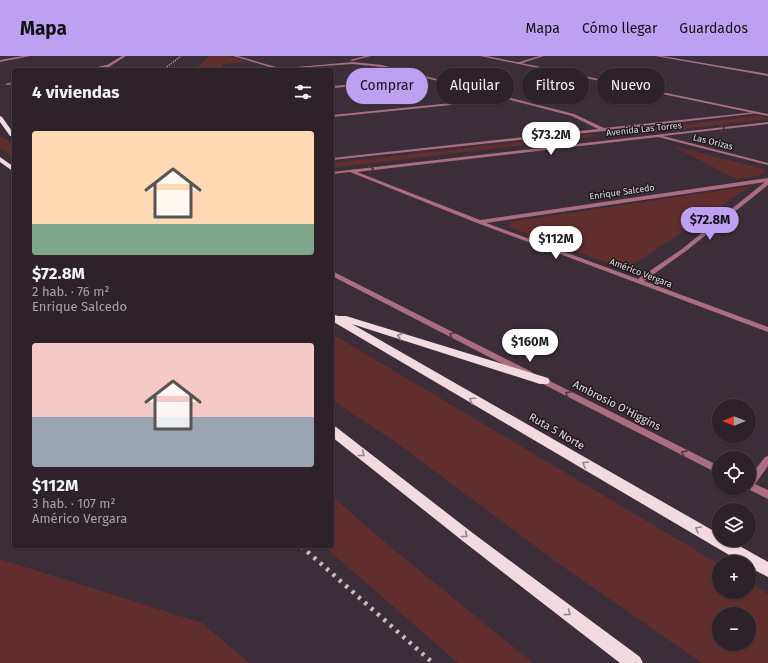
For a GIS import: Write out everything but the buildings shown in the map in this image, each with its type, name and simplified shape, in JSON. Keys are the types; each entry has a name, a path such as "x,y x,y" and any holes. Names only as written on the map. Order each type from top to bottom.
{"highway":[{"path":"0,118 12,135"},
{"path":"0,128 12,135"},
{"path":"0,159 12,168"},
{"path":"334,317 544,381"},
{"name":"Ruta 5 Norte","path":"334,317 461,393 768,570"},
{"path":"334,432 463,533 634,663"}],"street":[{"path":"0,61 28,56"},
{"path":"105,68 124,56"},
{"path":"235,56 277,68"},
{"path":"341,64 341,62 369,56"},
{"path":"482,56 768,116"},
{"path":"518,63 542,56"},
{"path":"657,56 768,75"},
{"path":"351,57 356,59"},
{"path":"292,68 366,63 436,80"},
{"path":"96,68 108,66"},
{"path":"334,88 432,79"},
{"path":"7,84 12,83"},
{"path":"514,100 573,115 609,133"},
{"path":"334,116 449,104"},
{"name":"Avenida Las Torres","path":"334,159 768,112"},
{"name":"Avenida Las Torres","path":"334,173 768,123"},
{"path":"616,136 622,140"},
{"name":"Las Orizas","path":"655,136 768,164"},
{"name":"Américo Vergara","path":"351,171 479,222 768,330"},
{"name":"Enrique Salcedo","path":"479,222 768,181"},
{"name":"Enrique Salcedo","path":"639,282 684,250 768,181"},
{"name":"Ambrosio O'Higgins","path":"334,275 712,466"},
{"path":"756,475 768,459"},
{"path":"756,489 768,495"}],"shaded area":[{"path":"210,56 229,56 247,62 222,64 222,68 196,68"},
{"path":"758,116 768,119 630,135 621,132"},
{"path":"590,134 598,136 334,168 334,163"},
{"path":"0,136 12,144 12,157 0,148"},
{"path":"673,146 764,169 766,171 759,176 736,179"},
{"path":"751,186 631,266 618,267 509,227 510,222"},
{"path":"334,335 712,560 712,599 756,599 756,586 768,594 768,663 702,663 558,563 397,443 334,401"},
{"path":"334,498 382,540 533,663 458,663 326,548 334,548"},
{"path":"0,559 202,623 249,663 0,663"}],"railway":[{"path":"166,68 181,56"},
{"path":"303,548 433,663"}]}
